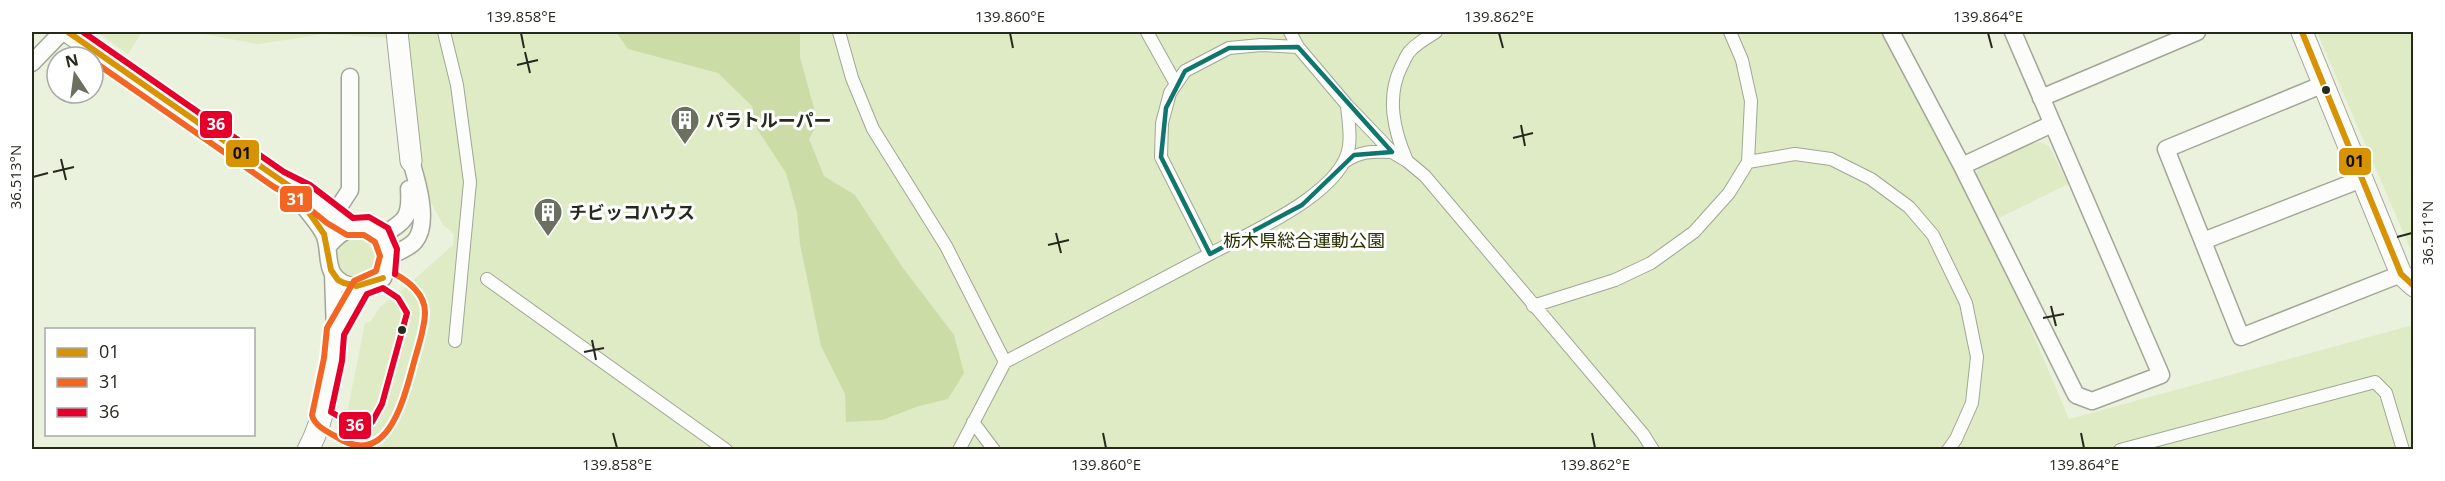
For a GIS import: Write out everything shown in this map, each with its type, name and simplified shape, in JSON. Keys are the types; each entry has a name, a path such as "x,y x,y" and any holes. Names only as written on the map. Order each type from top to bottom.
{"street":[{"path":"32,63 62,32"},
{"path":"68,32 292,188 305,193 333,216 351,227"},
{"path":"382,235 407,218 410,209 411,161 397,32"},
{"path":"444,32 457,85 470,182 454,341"},
{"path":"839,32 852,78 873,129 946,246 1005,362"},
{"path":"1147,32 1176,84"},
{"path":"1290,32 1298,47 1347,105 1392,152 1425,176 1643,434 1653,450"},
{"path":"1407,161 1393,115 1392,97 1409,51 1436,32"},
{"path":"1533,306 1614,280 1651,262 1694,232 1729,193 1748,162 1751,101 1742,60 1730,32"},
{"path":"1891,32 1962,166 2076,395 2092,401 2161,375 2013,32"},
{"path":"2041,98 2198,32"},
{"path":"2302,32 2324,84 2362,179 2407,280 2241,337 2166,149 2324,84"},
{"path":"1210,254 1161,157 1162,123 1170,93 1185,71 1229,48 1261,45 1298,47"},
{"path":"333,216 350,190 350,77"},
{"path":"1343,163 1349,147 1347,105"},
{"path":"1962,166 2052,124"},
{"path":"959,450 1005,362 1302,205 1343,163 1354,155 1368,151 1392,152"},
{"path":"1748,162 1795,154 1831,159 1871,179 1909,207 1933,235 1966,303 1977,357 1972,403 1956,439 1948,450"},
{"path":"390,256 415,242 420,230 421,202 411,161"},
{"path":"2203,241 2362,179"},
{"path":"292,188 320,227 329,245 329,259 333,274 335,332 333,359 321,416 308,450"},
{"path":"329,245 351,227 366,226 382,235 390,256 383,278 361,287 342,282 333,274"},
{"path":"487,279 726,450"},
{"path":"335,332 361,287"},
{"path":"2120,450 2375,382 2386,393 2403,450"},
{"path":"973,422 994,450"}],"highlighted area":[{"path":"1298,47 1392,152 1354,155 1302,205 1210,254 1161,157 1166,108 1185,71 1229,48"}],"green space":[{"path":"97,32 142,32 128,54"},
{"name":"栃木県総合運動公園","path":"194,32 1886,32 1949,135 2069,419 2413,325 2413,449 340,449 365,323 371,321 380,307 453,245 454,234 443,225 421,183 405,39 324,34 258,44"},
{"path":"2317,32 2413,32 2413,255"},
{"path":"2036,141 2049,146 2068,184 1997,219 1976,175 1978,168"},
{"path":"365,233 378,240 383,264 375,274 364,280 342,270 338,266 336,254 343,239"}],"shaded area":[{"path":"616,32 800,32 800,57 818,123 809,139 824,176 855,195 903,268 954,335 964,373 948,399 919,406 882,420 846,422 845,394 821,346 800,244 797,212 786,173 757,129 752,106 718,73 628,49"}],"transit line":[{"name":"01","path":"68,32 292,188 324,234 331,270 338,280 357,286 383,278"},
{"name":"36","path":"83,32 284,172 310,185 353,218 369,217 388,228 397,249 395,274"},
{"name":"01","path":"2302,32 2401,274 2414,286"},
{"name":"31","path":"105,69 274,187 300,201 327,223 347,235 364,235 375,242 380,256 376,271 354,281 327,328 324,358 312,415 321,427 353,445 368,445 381,438 391,426 405,394 421,337 425,312 422,299 410,284 395,274"},
{"name":"36","path":"383,288 398,298 407,313 382,404 372,422 359,428 331,412 342,361 344,335 367,294 383,288"}],"place":[{"name":"パラトルーパー","path":"685,146"},
{"name":"チビッコハウス","path":"548,238"}]}
